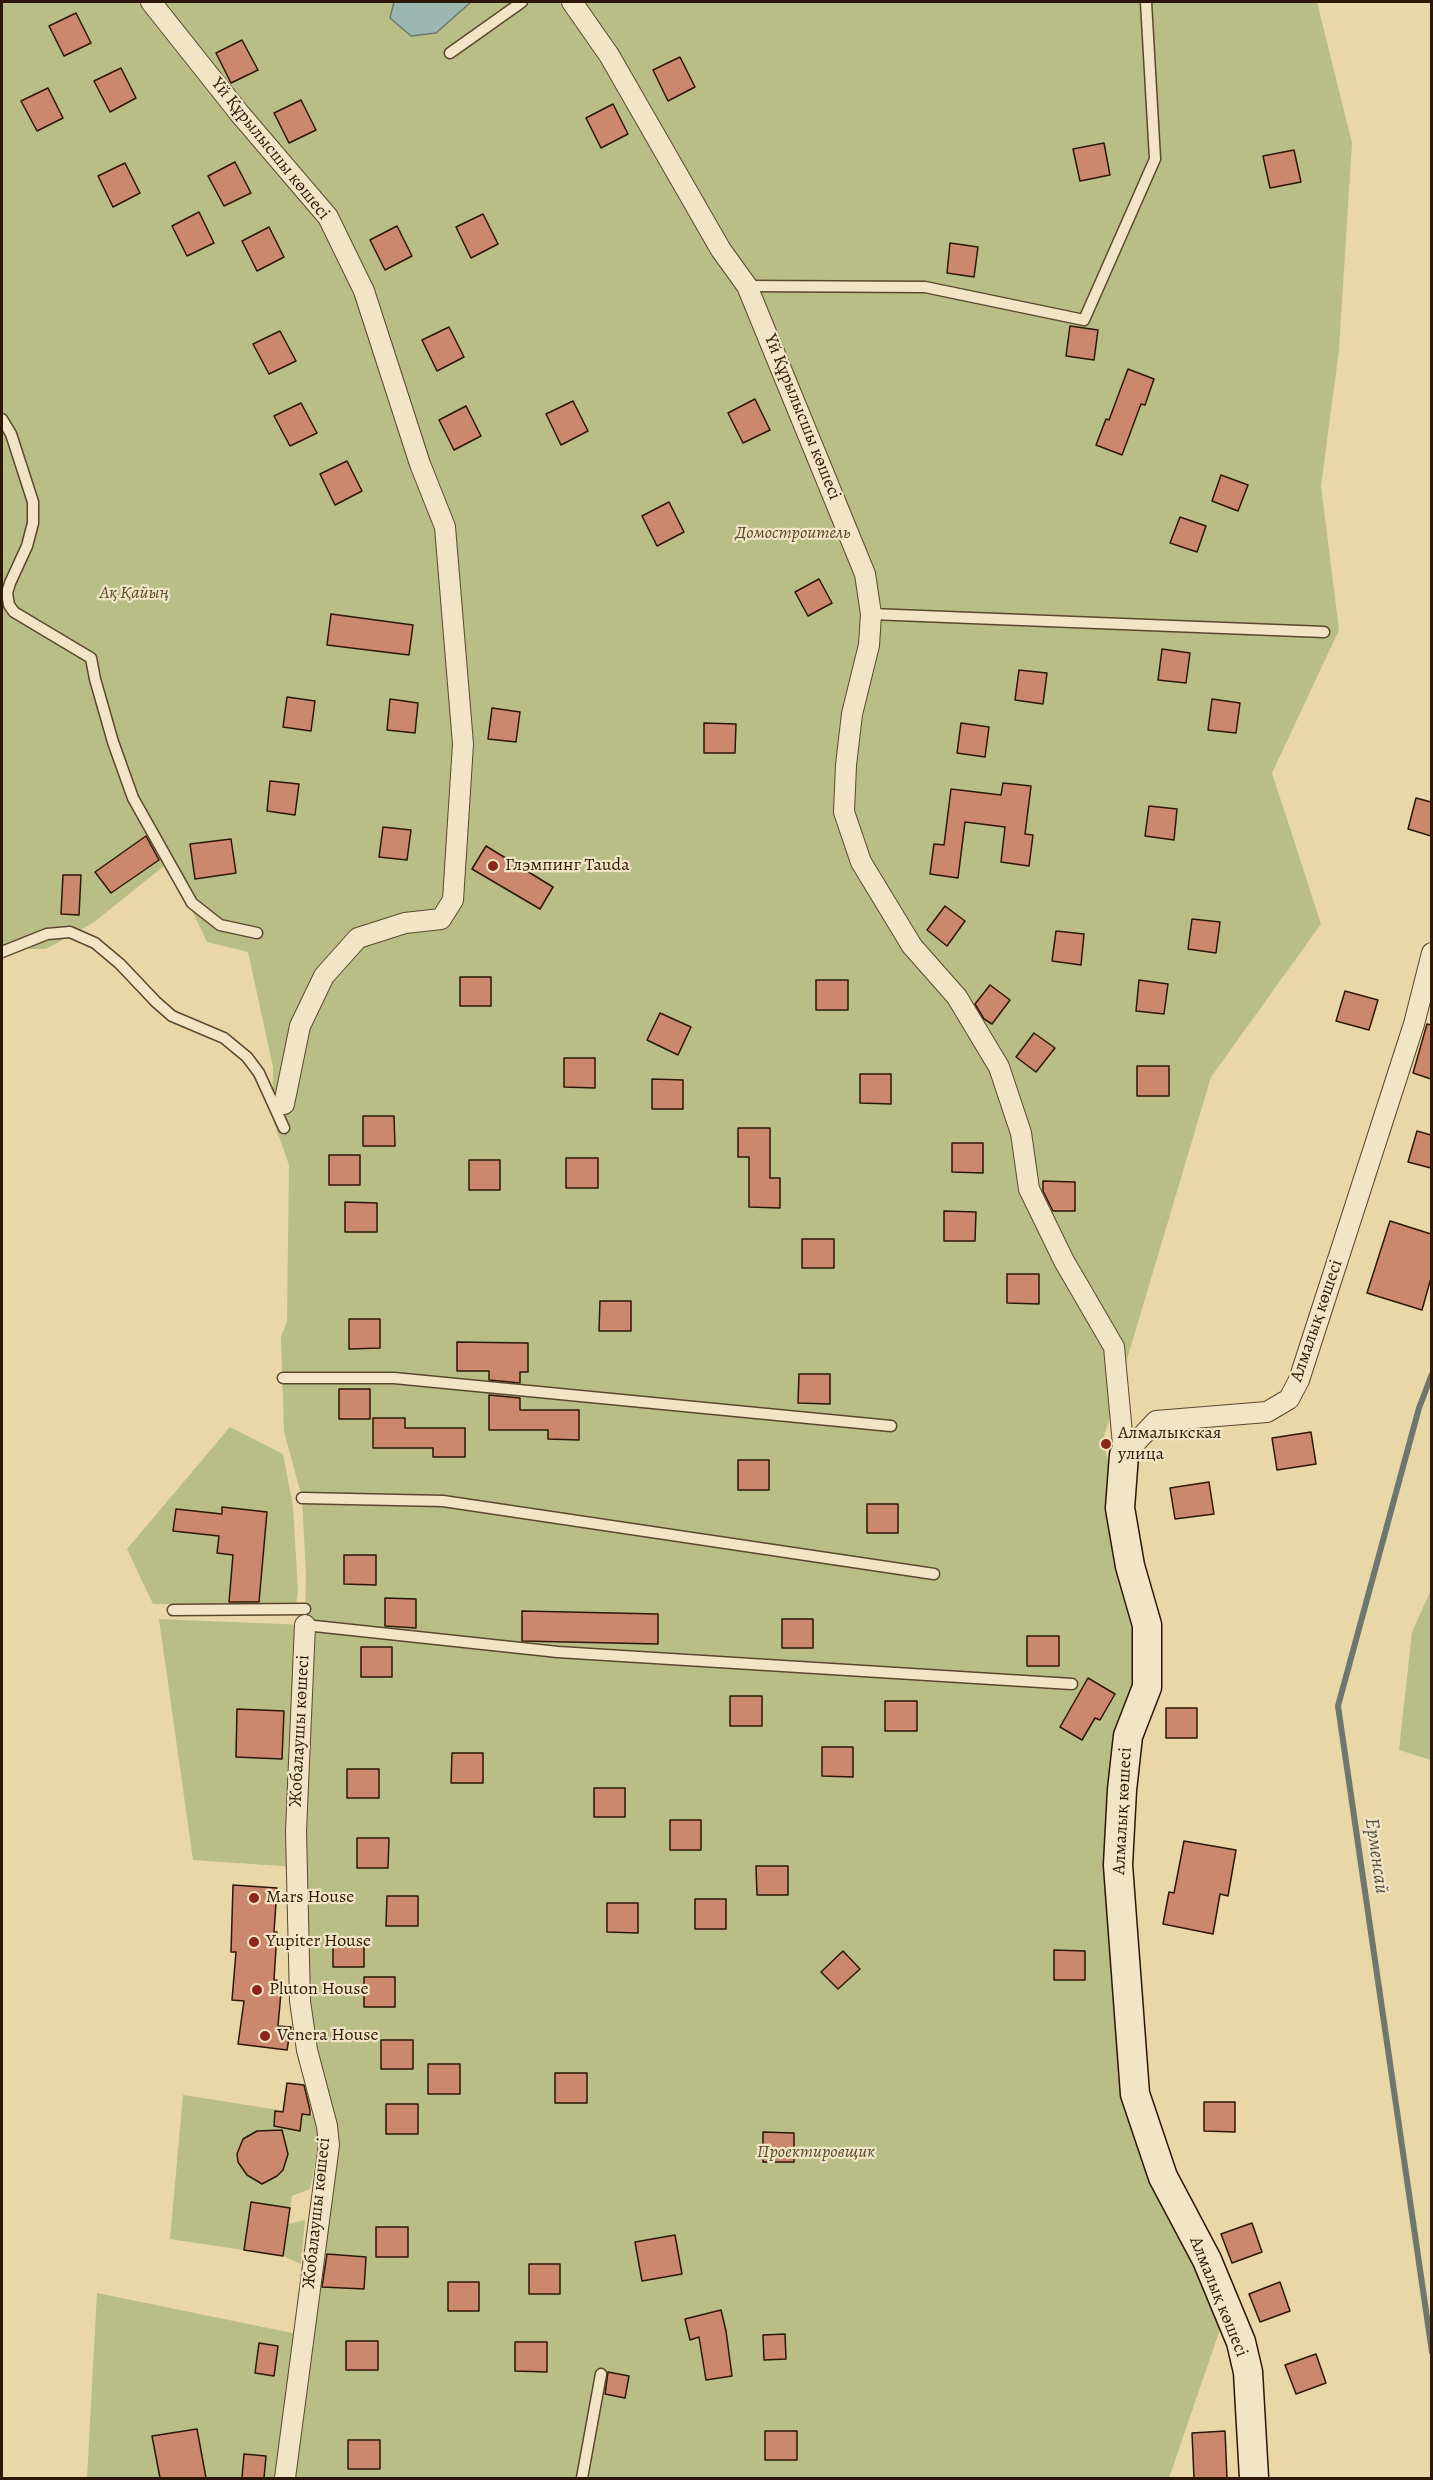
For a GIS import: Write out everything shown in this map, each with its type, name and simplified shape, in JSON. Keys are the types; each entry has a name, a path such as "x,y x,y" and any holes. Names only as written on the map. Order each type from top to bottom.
{"street":[{"name":"Үй Құрылысшы көшесі","path":"151,2 240,114 328,217 364,291 420,464 445,527 463,744 453,900 441,919 405,923 358,938 324,976 300,1026 284,1104"},
{"name":"Үй Құрылысшы көшесі","path":"572,2 609,55 722,250 747,286 866,574 871,614 869,645 852,714 846,765 844,812 861,862 912,946 957,997 999,1067 1021,1133 1029,1189 1064,1261 1114,1347 1124,1455"},
{"name":"Алмалық көшесі","path":"1254,2478 1248,2372 1241,2342 1207,2260 1162,2177 1135,2094 1118,1866 1128,1736 1147,1688 1147,1625 1130,1566 1120,1508 1124,1455 1156,1421 1267,1412 1289,1399 1299,1380 1414,1024 1431,953"},
{"name":"Жобалаушы көшесі","path":"285,2478 328,2145 327,2126 307,2050 300,2001 296,1831 305,1617"}],"lane":[{"path":"450,53 522,2"},
{"path":"747,286 925,287 1084,320 1155,159 1146,2"},
{"path":"2,419 11,434 33,502 33,523 27,546 7,593 9,604 14,612 91,658 94,679 133,798 192,903 220,925 257,933"},
{"path":"871,614 1324,632"},
{"path":"2,952 47,934 70,932 95,943 120,964 172,1016 224,1038 247,1057 259,1073 284,1128"},
{"path":"282,1378 394,1378 891,1426"},
{"path":"302,1498 443,1501 934,1574"},
{"path":"173,1610 305,1617 558,1652 1072,1684"},
{"path":"582,2478 601,2374"}],"green space":[{"name":"Домостроитель","path":"2,2 1317,2 1352,143 1339,350 1321,486 1339,630 1272,773 1321,924 1211,1077 1103,1440 1147,1625 1128,1736 1135,2094 1227,2309 1169,2478 87,2478 97,2293 302,2335 324,2119 310,2189 292,2196 288,2224 305,2220 301,2264 283,2256 170,2239 183,2095 324,2117 307,2050 296,1867 193,1860 159,1619 305,1625 306,1574 302,1498 284,1431 281,1337 287,1321 289,1165 272,1117 273,1067 248,952 207,942 169,862 93,923 46,949 2,949"},
{"path":"230,1427 283,1454 293,1506 298,1592 296,1605 153,1604 127,1549"},
{"path":"1431,1590 1431,1760 1399,1750 1412,1632"}],"water":[{"path":"394,2 471,2 436,33 411,36 390,18"}],"building":[{"path":"76,13 91,43 64,56 49,26"},
{"path":"242,40 258,70 231,83 216,53"},
{"path":"680,57 695,87 668,101 653,70"},
{"path":"121,68 136,98 110,112 94,81"},
{"path":"48,88 63,118 37,131 21,101"},
{"path":"301,100 316,130 289,143 274,113"},
{"path":"613,104 628,134 601,148 586,118"},
{"path":"1104,143 1110,175 1080,181 1073,149"},
{"path":"1294,150 1301,182 1270,188 1263,156"},
{"path":"235,162 251,193 224,206 208,176"},
{"path":"125,163 140,193 113,207 98,176"},
{"path":"199,212 214,243 187,256 172,226"},
{"path":"483,214 498,244 471,258 456,227"},
{"path":"397,226 412,256 385,270 370,240"},
{"path":"269,227 284,257 257,271 242,241"},
{"path":"950,243 978,247 974,277 947,273"},
{"path":"1070,326 1098,330 1094,360 1066,356"},
{"path":"449,327 464,357 437,371 422,340"},
{"path":"280,331 296,361 269,374 253,344"},
{"path":"1128,369 1154,379 1145,405 1141,404 1122,455 1096,445 1106,419 1109,420"},
{"path":"755,399 770,430 743,443 728,413"},
{"path":"573,401 588,431 561,445 546,414"},
{"path":"301,403 317,433 290,446 274,416"},
{"path":"466,406 481,436 454,450 439,420"},
{"path":"347,461 362,491 335,505 320,474"},
{"path":"1221,475 1248,485 1238,511 1212,501"},
{"path":"669,502 684,532 657,546 642,516"},
{"path":"1180,517 1206,526 1197,552 1170,543"},
{"path":"819,579 832,603 808,616 795,592"},
{"path":"331,614 413,625 409,655 327,645"},
{"path":"1162,649 1190,653 1186,683 1158,680"},
{"path":"1019,670 1047,673 1043,704 1015,700"},
{"path":"287,697 315,701 311,731 283,727"},
{"path":"390,699 418,703 415,733 387,730"},
{"path":"1212,699 1240,703 1236,733 1208,730"},
{"path":"492,708 520,712 516,742 488,739"},
{"path":"704,723 736,724 735,753 704,753"},
{"path":"961,723 989,727 985,757 957,753"},
{"path":"270,781 299,784 295,815 267,811"},
{"path":"1003,783 1031,786 1025,834 1033,835 1029,866 1001,862 1005,827 965,822 958,878 930,874 934,844 944,845 951,789 1001,795"},
{"path":"1416,798 1431,802 1431,836 1408,829"},
{"path":"1149,806 1177,809 1174,840 1145,836"},
{"path":"383,827 411,830 407,860 379,857"},
{"path":"146,836 159,860 111,893 95,872"},
{"path":"231,839 236,873 195,879 190,844"},
{"path":"486,846 553,887 540,909 472,869"},
{"path":"63,875 81,875 79,915 61,914"},
{"path":"945,906 965,921 947,946 927,930"},
{"path":"1192,919 1220,922 1216,953 1188,949"},
{"path":"1056,931 1084,934 1081,965 1052,961"},
{"path":"460,977 491,977 491,1006 460,1006"},
{"path":"816,980 848,980 848,1010 816,1010"},
{"path":"1139,980 1168,984 1164,1014 1136,1011"},
{"path":"990,985 1010,1000 992,1024 984,1019 975,1004"},
{"path":"1345,991 1378,1000 1369,1030 1336,1021"},
{"path":"660,1013 691,1027 678,1055 647,1040"},
{"path":"1427,1024 1431,1025 1431,1079 1413,1073"},
{"path":"1034,1033 1055,1048 1036,1072 1016,1057"},
{"path":"564,1058 595,1058 595,1088 564,1087"},
{"path":"1137,1066 1169,1066 1169,1096 1137,1096"},
{"path":"860,1074 891,1074 891,1104 860,1103"},
{"path":"652,1079 683,1080 683,1109 652,1109"},
{"path":"363,1116 394,1116 395,1146 363,1146"},
{"path":"738,1128 770,1128 770,1178 780,1178 780,1208 749,1207 749,1157 738,1157"},
{"path":"1417,1131 1431,1135 1431,1168 1408,1162"},
{"path":"952,1143 983,1143 983,1173 952,1172"},
{"path":"329,1155 360,1155 360,1185 329,1185"},
{"path":"566,1158 598,1158 598,1188 566,1188"},
{"path":"469,1160 500,1160 500,1190 469,1190"},
{"path":"1043,1181 1075,1182 1075,1211 1053,1211 1043,1191"},
{"path":"345,1202 377,1203 377,1232 345,1232"},
{"path":"944,1211 976,1212 975,1241 944,1241"},
{"path":"1390,1221 1431,1234 1431,1278 1422,1310 1367,1293"},
{"path":"802,1239 834,1239 834,1268 802,1268"},
{"path":"1007,1274 1039,1274 1039,1304 1007,1303"},
{"path":"600,1301 631,1301 631,1331 599,1331"},
{"path":"349,1319 380,1319 380,1348 349,1349"},
{"path":"457,1342 528,1343 528,1372 520,1372 520,1383 489,1380 489,1371 457,1371"},
{"path":"799,1374 830,1374 830,1404 798,1403"},
{"path":"339,1389 370,1389 370,1419 339,1419"},
{"path":"489,1395 520,1398 520,1410 579,1410 579,1440 548,1439 548,1430 489,1430"},
{"path":"373,1418 405,1418 405,1428 465,1428 465,1457 433,1457 433,1448 373,1448"},
{"path":"1311,1432 1316,1464 1277,1470 1272,1438"},
{"path":"738,1460 769,1460 769,1490 738,1490"},
{"path":"1209,1482 1214,1514 1175,1519 1170,1488"},
{"path":"867,1504 898,1504 898,1533 867,1533"},
{"path":"222,1507 267,1512 259,1602 229,1602 233,1555 217,1553 219,1536 173,1531 176,1509 222,1514"},
{"path":"344,1555 376,1555 376,1585 344,1584"},
{"path":"385,1598 416,1599 416,1628 385,1626"},
{"path":"522,1611 658,1614 658,1644 522,1641"},
{"path":"782,1619 813,1619 813,1648 782,1648"},
{"path":"1027,1636 1059,1636 1059,1666 1027,1666"},
{"path":"361,1647 392,1647 392,1677 361,1677"},
{"path":"1088,1678 1115,1694 1100,1720 1095,1718 1082,1740 1060,1727"},
{"path":"730,1696 762,1696 762,1726 730,1726"},
{"path":"885,1701 917,1701 917,1731 885,1731"},
{"path":"1166,1708 1197,1708 1197,1738 1166,1738"},
{"path":"237,1709 284,1711 282,1759 236,1757"},
{"path":"822,1747 853,1747 853,1777 822,1776"},
{"path":"452,1753 483,1753 483,1783 451,1783"},
{"path":"347,1769 379,1769 379,1798 347,1798"},
{"path":"594,1788 625,1788 625,1817 594,1817"},
{"path":"670,1820 701,1820 701,1850 670,1850"},
{"path":"357,1838 389,1838 388,1868 357,1868"},
{"path":"1184,1841 1236,1850 1228,1896 1220,1894 1213,1934 1163,1924 1169,1892 1174,1893"},
{"path":"756,1866 788,1866 788,1895 757,1895"},
{"path":"233,1885 277,1888 274,1980 282,1981 278,2026 291,2027 287,2050 238,2044 244,2001 232,2000 236,1952 231,1952"},
{"path":"387,1896 418,1896 418,1926 386,1926"},
{"path":"695,1899 726,1899 726,1929 695,1929"},
{"path":"607,1903 638,1903 638,1933 607,1932"},
{"path":"333,1938 364,1938 364,1967 333,1967"},
{"path":"1054,1950 1085,1951 1085,1980 1054,1980"},
{"path":"843,1951 860,1969 838,1989 821,1972"},
{"path":"364,1977 395,1977 395,2007 364,2007"},
{"path":"381,2040 413,2040 413,2069 381,2069"},
{"path":"428,2064 460,2064 460,2094 428,2094"},
{"path":"555,2073 587,2073 587,2103 555,2103"},
{"path":"287,2083 304,2085 310,2115 302,2114 300,2131 274,2126 275,2111 283,2112"},
{"path":"1204,2102 1235,2102 1235,2132 1204,2131"},
{"path":"386,2104 418,2104 418,2134 386,2134"},
{"path":"282,2130 288,2154 283,2170 262,2184 247,2175 238,2162 237,2154 243,2139 257,2131"},
{"path":"763,2132 794,2133 794,2162 763,2162"},
{"path":"251,2202 290,2208 283,2256 244,2250"},
{"path":"1252,2223 1262,2252 1232,2263 1221,2234"},
{"path":"376,2227 408,2227 408,2257 376,2257"},
{"path":"675,2235 682,2274 642,2281 635,2242"},
{"path":"327,2254 366,2257 364,2289 322,2287"},
{"path":"529,2264 560,2264 560,2294 529,2294"},
{"path":"448,2282 479,2282 479,2311 448,2311"},
{"path":"1280,2282 1290,2311 1260,2322 1249,2294"},
{"path":"721,2310 732,2376 706,2380 699,2337 690,2340 685,2319"},
{"path":"785,2334 786,2359 764,2360 763,2335"},
{"path":"346,2341 378,2341 378,2370 346,2370"},
{"path":"515,2342 547,2342 547,2372 515,2371"},
{"path":"259,2343 278,2346 274,2376 255,2373"},
{"path":"1316,2354 1326,2383 1296,2394 1285,2365"},
{"path":"608,2372 629,2376 625,2398 605,2394"},
{"path":"197,2429 206,2478 160,2478 152,2436"},
{"path":"765,2431 797,2431 797,2460 765,2460"},
{"path":"1225,2431 1227,2478 1194,2478 1192,2433"},
{"path":"348,2440 380,2440 380,2469 348,2469"},
{"path":"244,2454 266,2456 264,2478 242,2478"}],"waterway":[{"name":"Ерменсай","path":"1432,1374 1419,1408 1338,1706 1432,2352"}],"place":[{"name":"Глэмпинг Tauda","path":"493,866"},
{"name":"Алмалыкская улица","path":"1106,1444"},
{"name":"Mars House","path":"254,1898"},
{"name":"Yupiter House","path":"254,1942"},
{"name":"Pluton House","path":"257,1990"},
{"name":"Venera House","path":"265,2036"}],"park label":[{"name":"Ақ Қайың","path":"134,594"},
{"name":"Проектировщик","path":"816,2153"}]}
